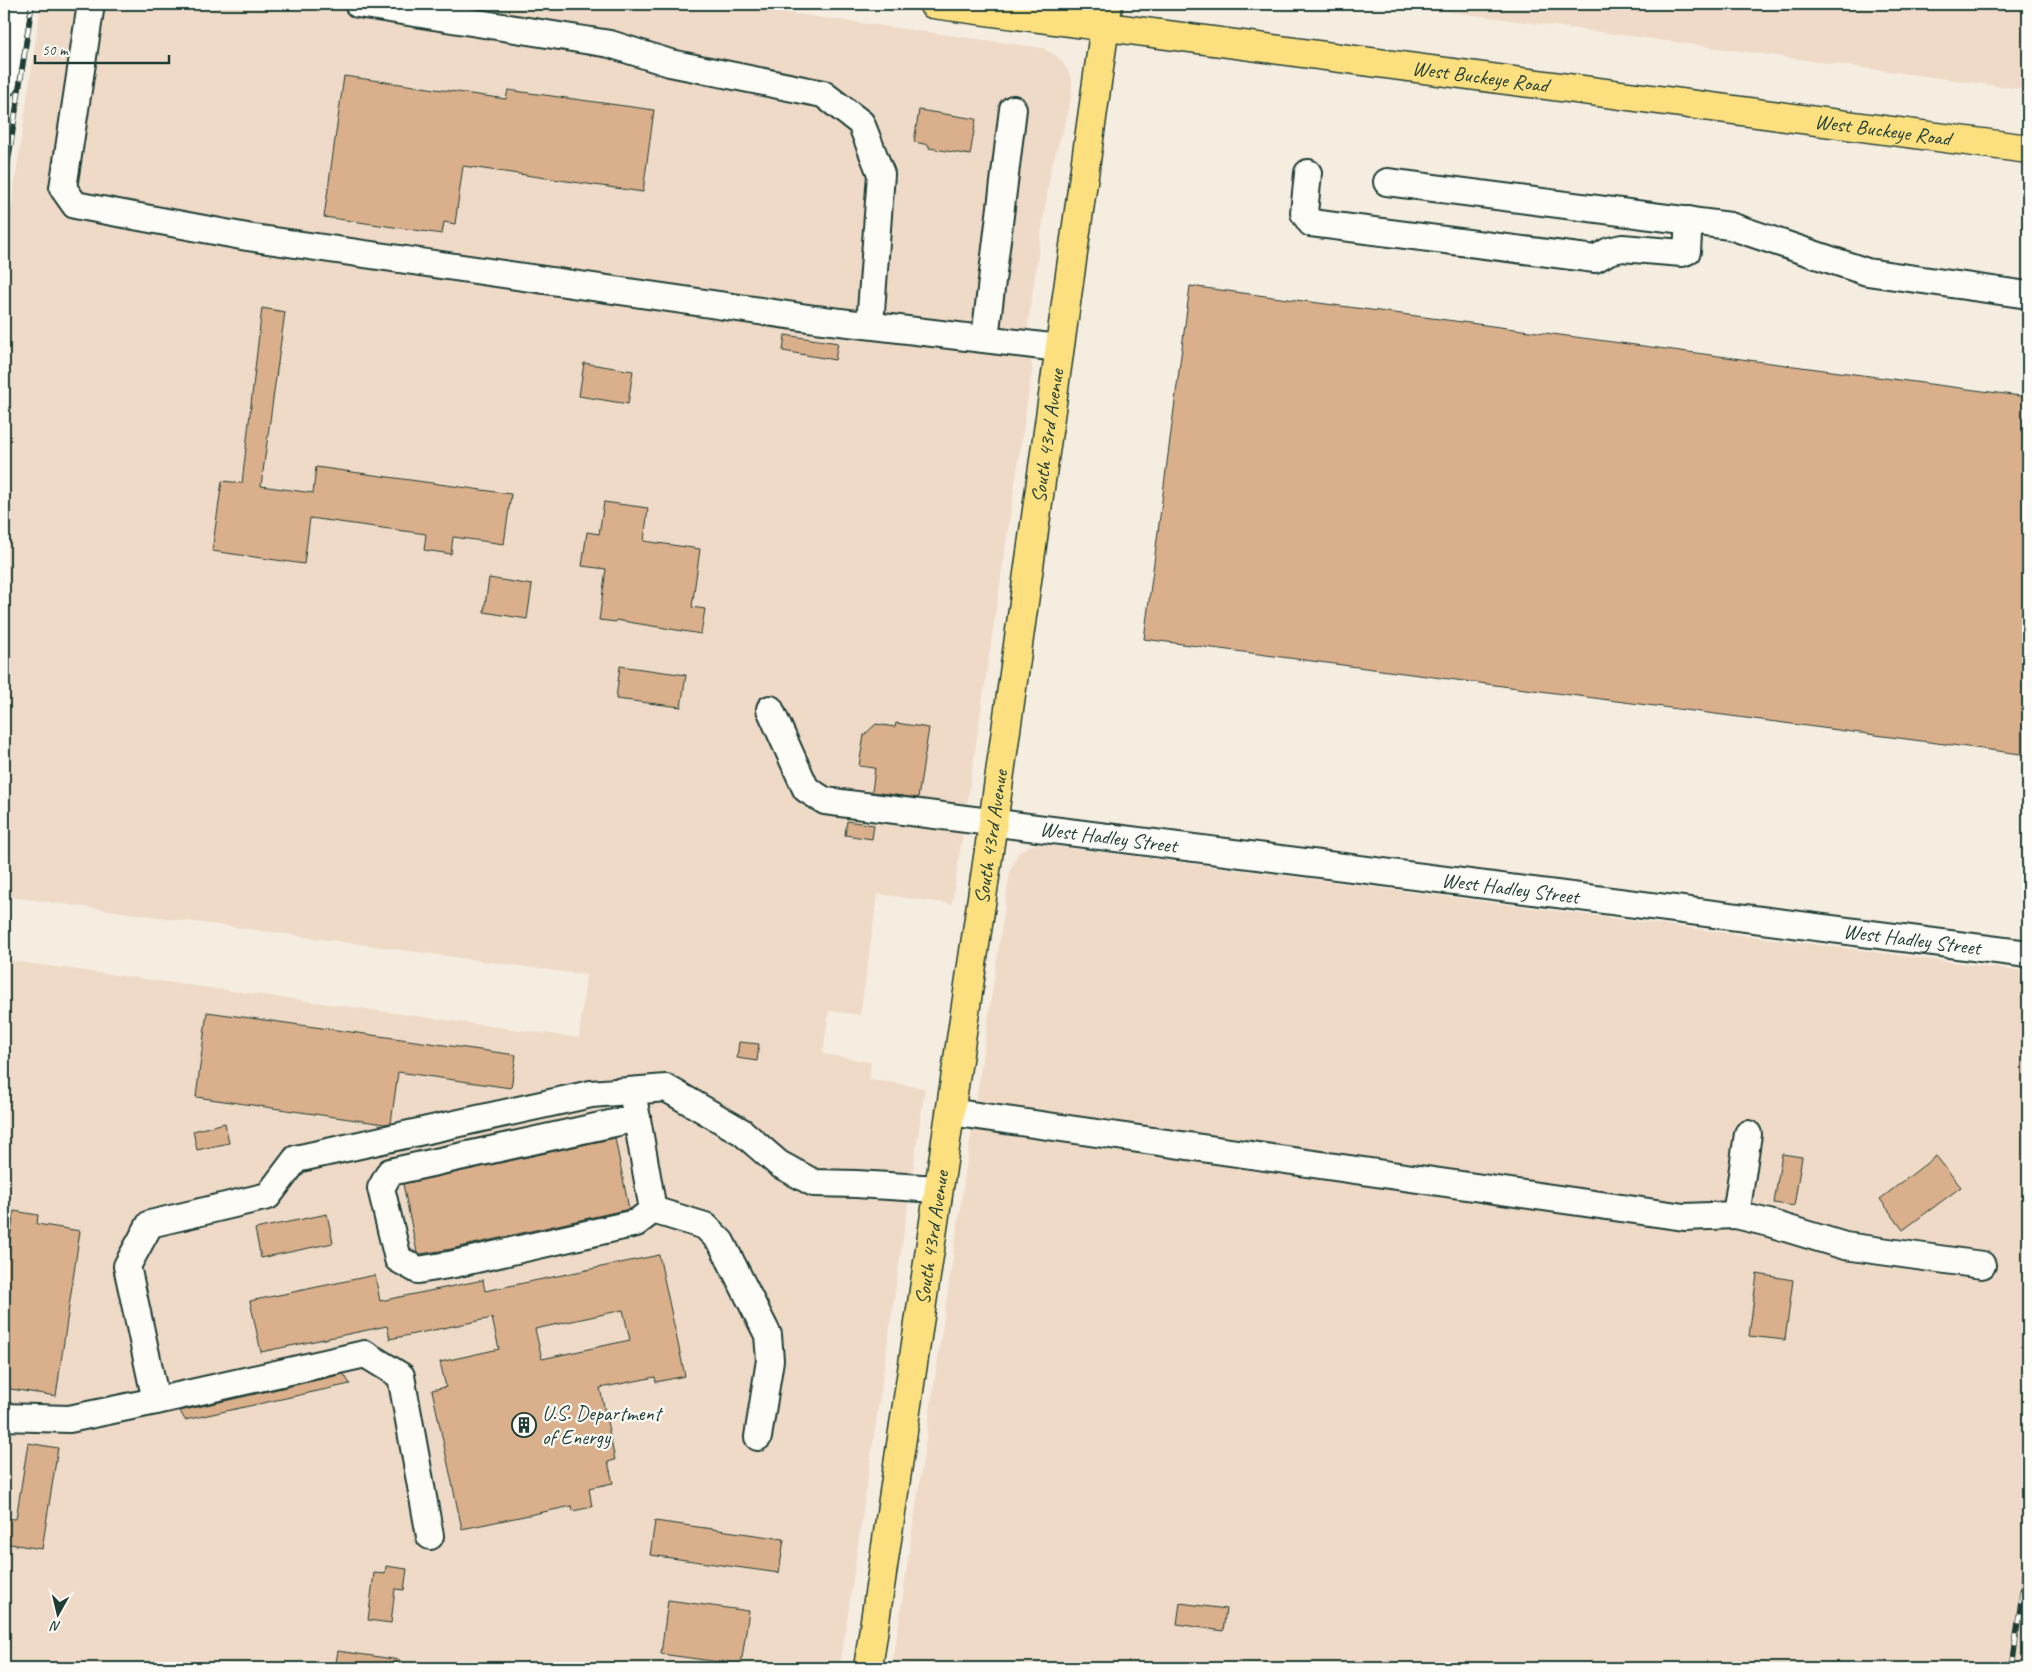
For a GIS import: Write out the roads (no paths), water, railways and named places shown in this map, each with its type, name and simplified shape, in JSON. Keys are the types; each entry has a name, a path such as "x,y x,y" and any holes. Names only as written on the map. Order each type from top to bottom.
{"main road":[{"name":"West Buckeye Road","path":"933,4 1106,16 2028,149"},
{"name":"South 43rd Avenue","path":"868,1668 993,823 1106,16"}],"street":[{"path":"91,4 63,188 75,205 256,238 815,319 1060,348"},
{"path":"358,4 610,44 670,63 823,94 861,123 881,174 870,325"},
{"path":"4,83 11,15"},
{"path":"985,338 1013,109"},
{"path":"1308,173 1304,213 1311,223 1595,259 1609,251 1622,248 1682,253 1687,250 1689,220"},
{"path":"1387,182 1730,226 1867,272 2028,295"},
{"name":"West Hadley Street","path":"770,709 806,788 825,801 2028,954"},
{"path":"156,1401 127,1266 150,1224 268,1196 296,1159 592,1094 666,1088 742,1132 779,1164 814,1183 938,1190"},
{"path":"632,1091 653,1210"},
{"path":"950,1112 1684,1217 1736,1216 1769,1223 1845,1246 1982,1265"},
{"path":"637,1118 390,1172 381,1188 398,1259 418,1270 454,1264 636,1223 653,1210"},
{"path":"1736,1216 1748,1134"},
{"path":"653,1210 705,1226 721,1242 768,1335 770,1360 758,1437"},
{"path":"4,1417 69,1419 365,1354 401,1376 430,1536"}],"railway":[{"path":"4,189 32,4"},
{"path":"2012,1668 2028,1548"}],"place":[{"name":"U.S. Department of Energy","path":"524,1425"}]}
